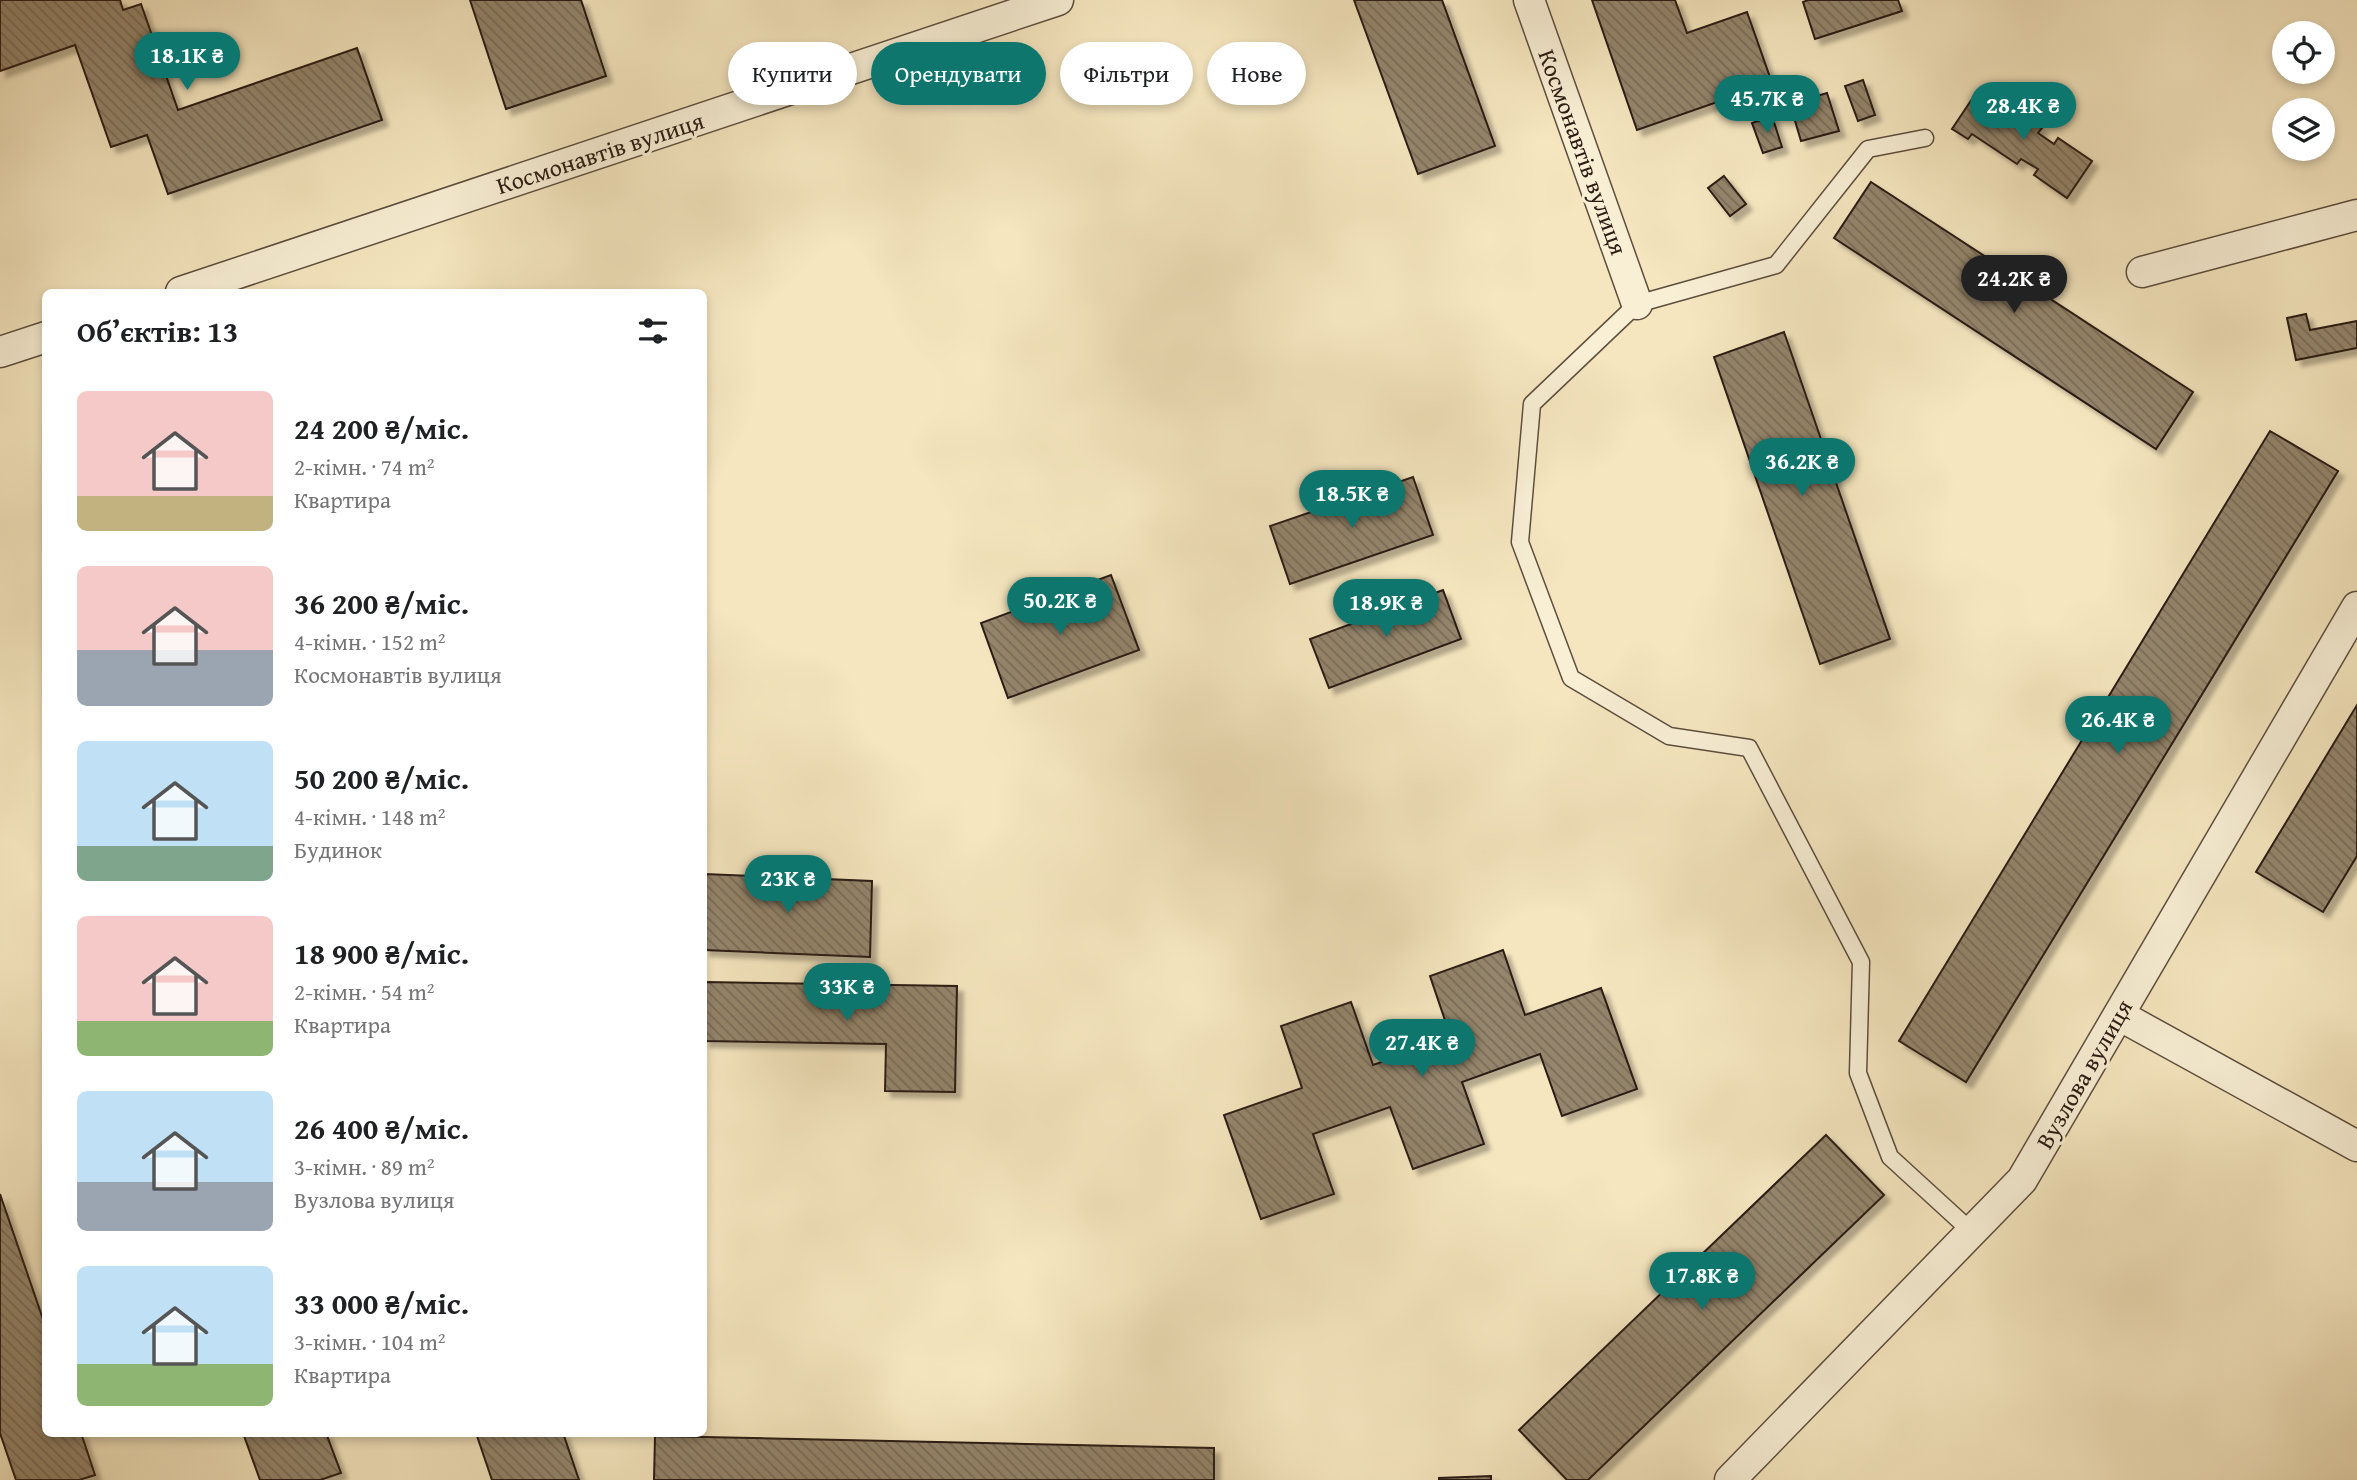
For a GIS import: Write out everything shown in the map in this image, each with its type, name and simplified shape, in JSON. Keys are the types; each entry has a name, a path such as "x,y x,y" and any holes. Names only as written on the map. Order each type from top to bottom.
{"street":[{"name":"Космонавтів вулиця","path":"190,289 1058,0"},
{"name":"Космонавтів вулиця","path":"1529,0 1637,304"},
{"path":"2142,272 2357,215"},
{"path":"0,352 42,338"},
{"name":"Вузлова вулиця","path":"1730,1480 2022,1180 2357,607"},
{"path":"2119,1015 2357,1146"}],"lane":[{"path":"1925,138 1868,149 1776,265 1637,304 1532,404 1520,542 1571,678 1669,736 1749,748 1861,962 1858,1073 1890,1157 1972,1232"}],"building":[{"path":"0,0 120,0 123,10 141,4 178,110 357,48 382,120 168,194 147,135 111,147 75,45 0,71"},
{"path":"470,0 581,0 606,76 506,109"},
{"path":"1354,0 1442,0 1495,146 1418,174"},
{"path":"1592,0 1675,0 1687,33 1747,12 1772,83 1637,130"},
{"path":"1898,0 1902,11 1815,39 1803,2"},
{"path":"1863,80 1875,115 1858,121 1845,86"},
{"path":"1827,93 1839,131 1801,141 1790,104"},
{"path":"1976,93 1989,101 1993,95 2042,128 2038,133 2054,144 2058,138 2092,161 2067,198 2034,175 2038,169 2021,159 2017,164 1972,134 1968,139 1952,129"},
{"path":"1772,116 1782,147 1763,153 1752,123"},
{"path":"1724,176 1746,204 1730,216 1708,188"},
{"path":"1871,182 2193,392 2156,449 1834,238"},
{"path":"2306,314 2310,330 2357,321 2357,348 2296,360 2287,318"},
{"path":"1784,332 1890,639 1820,664 1714,357"},
{"path":"2270,431 2338,471 1966,1082 1899,1041"},
{"path":"1413,477 1433,535 1290,584 1270,526"},
{"path":"1111,575 1139,650 1008,698 981,623"},
{"path":"1443,590 1461,639 1329,688 1310,639"},
{"path":"2357,705 2357,856 2323,912 2256,872"},
{"path":"707,874 872,881 870,957 707,950"},
{"path":"1503,950 1525,1015 1601,988 1637,1089 1562,1116 1540,1054 1462,1082 1484,1144 1413,1169 1390,1107 1313,1134 1334,1194 1261,1219 1224,1115 1302,1088 1281,1026 1351,1002 1373,1065 1451,1038 1430,976"},
{"path":"707,982 957,986 955,1092 885,1091 886,1044 707,1041"},
{"path":"1826,1135 1884,1195 1588,1480 1567,1480 1519,1430"},
{"path":"0,1194 42,1316 42,1437 82,1437 95,1475 79,1480 16,1480 0,1433"},
{"path":"244,1437 328,1437 341,1473 320,1480 260,1480"},
{"path":"477,1437 564,1437 579,1480 492,1480"},
{"path":"655,1437 1214,1448 1214,1480 654,1480"},
{"path":"1491,1476 1491,1480 1439,1480 1439,1478"}]}
